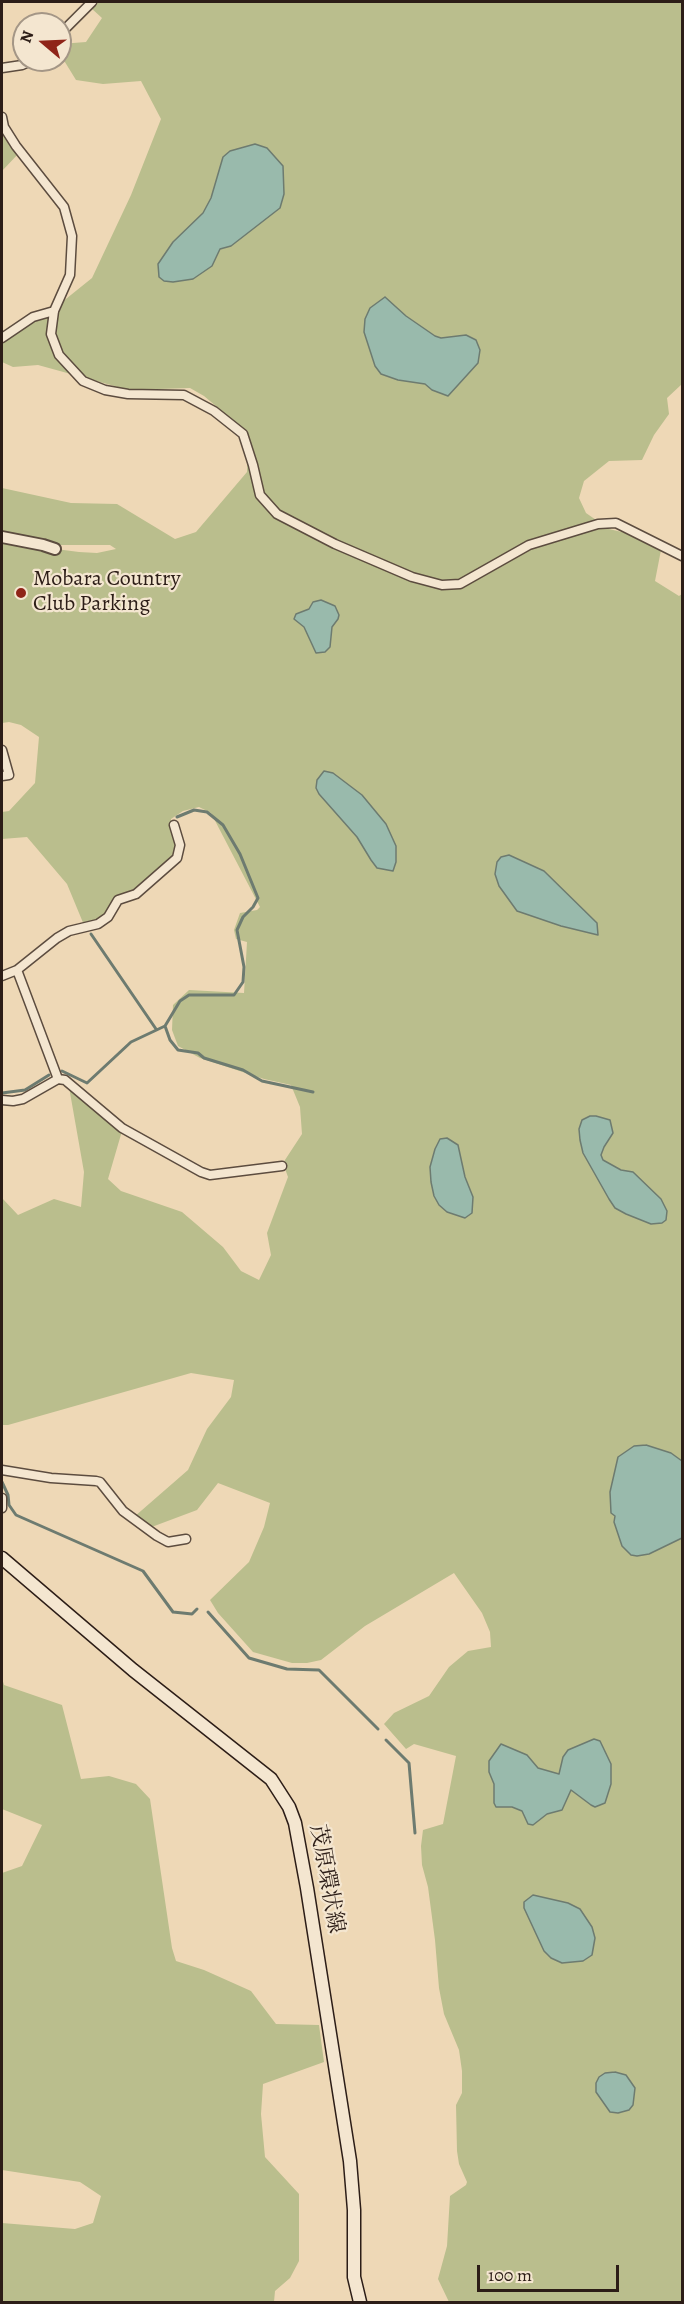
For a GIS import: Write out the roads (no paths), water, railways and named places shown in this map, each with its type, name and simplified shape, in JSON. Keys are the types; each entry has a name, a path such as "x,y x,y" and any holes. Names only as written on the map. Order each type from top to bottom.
{"main road":[{"name":"茂原環状線","path":"2,1558 133,1670 270,1779 289,1808 295,1823 307,1888 350,2161 354,2210 354,2277 360,2302"}],"street":[{"path":"72,22 92,2"},
{"path":"2,117 4,127 16,146 64,207 72,236 70,275 54,311 51,334 58,355 83,381 105,390 128,394 184,394 214,411 243,434 260,495 277,514 335,544 412,577 442,585 460,584 528,544 577,529 616,523 682,556"},
{"path":"2,338 33,317 54,311"},
{"path":"2,537 43,544 55,549"},
{"path":"2,750 9,775 2,776"},
{"path":"2,976 17,970 69,931 99,924 108,917 118,900 136,894 177,858 180,845 174,825"},
{"path":"17,970 58,1079"},
{"path":"2,1100 23,1099 58,1079 65,1080 122,1128 201,1172 210,1175 282,1167"},
{"path":"2,1470 51,1478 100,1482 123,1511 157,1536 168,1542 186,1539"},
{"path":"2,1498 2,1508"}],"waterway":[{"path":"177,817 194,810 207,812 223,825 240,854 258,898 243,917 237,930 244,967 243,982 234,995 189,995 180,1001 165,1026 170,1040 178,1050 198,1053 204,1058 243,1070 262,1081 313,1092"},
{"path":"91,934 156,1029"},
{"path":"62,1071 87,1083 131,1042 165,1026"},
{"path":"2,1093 25,1090 49,1075"},
{"path":"2,1482 8,1495 9,1505 16,1515 143,1571 173,1612 192,1614 197,1609"},
{"path":"208,1612 249,1658 287,1669 319,1670 378,1729"},
{"path":"386,1740 409,1763 415,1833"}],"place":[{"name":"Mobara Country Club Parking","path":"21,593"}]}
